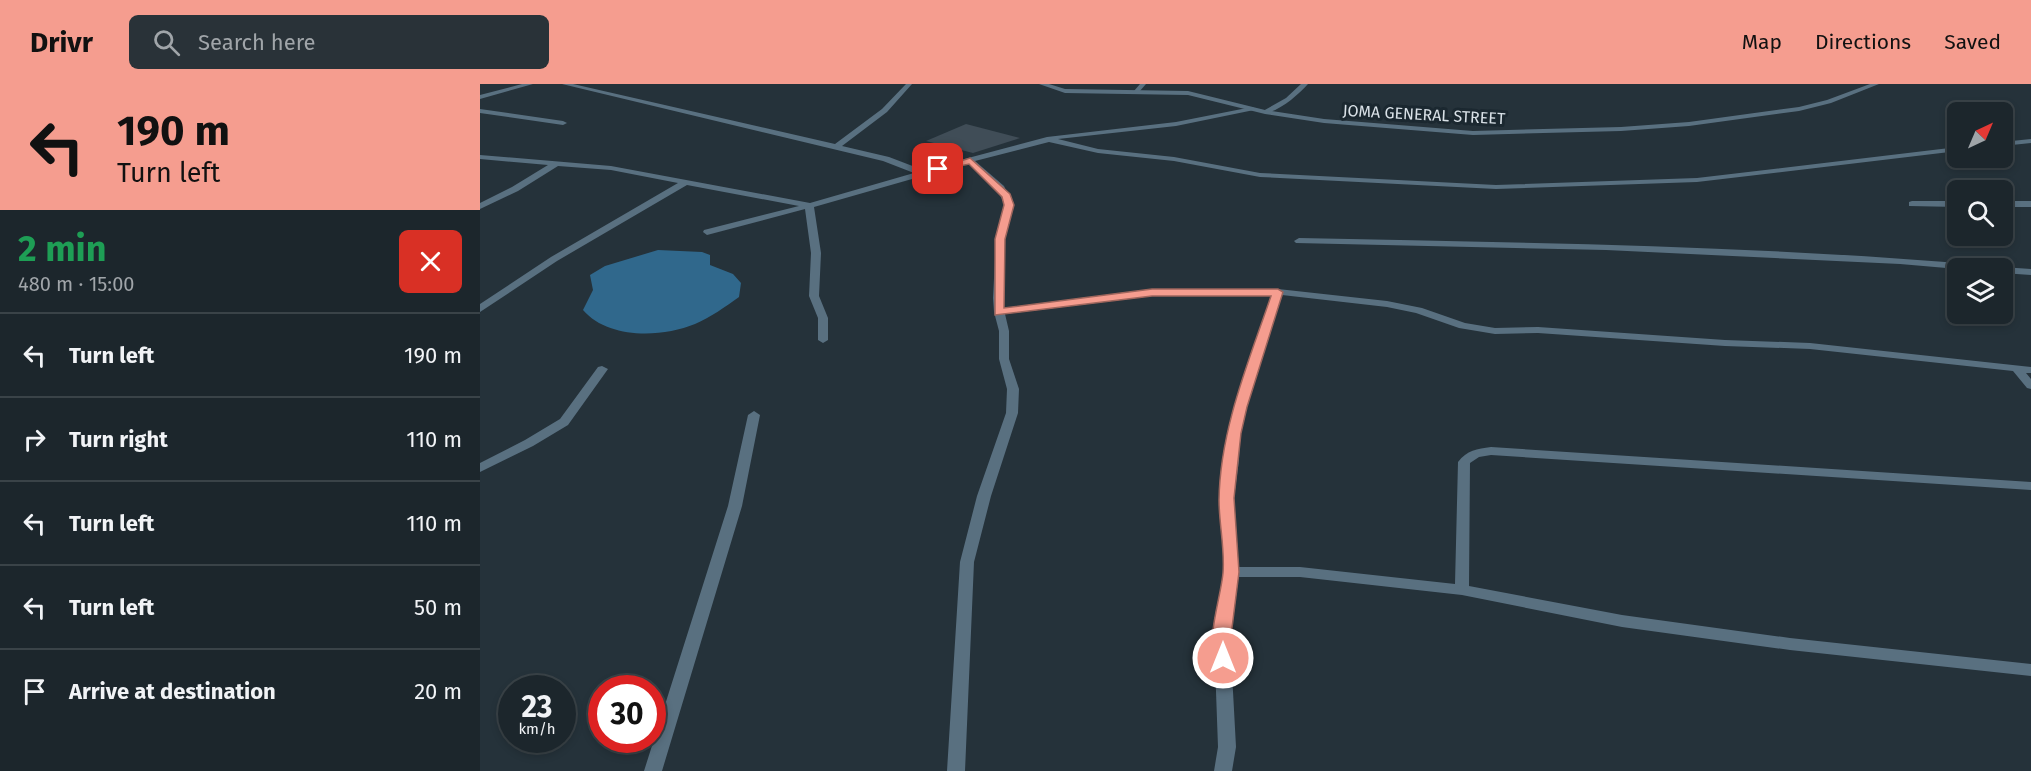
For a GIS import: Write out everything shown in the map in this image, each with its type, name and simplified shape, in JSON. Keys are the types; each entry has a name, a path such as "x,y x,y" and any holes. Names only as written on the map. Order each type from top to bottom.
{"street":[{"path":"480,97 530,84"},
{"path":"565,84 886,159 922,173"},
{"path":"836,147 867,126 909,84"},
{"name":"JOMA GENERAL STREET","path":"1042,84 1065,91 1188,93 1265,112 1389,128 1473,134 1621,129 1689,124 1799,109 1829,102 1876,84"},
{"path":"1137,91 1143,84"},
{"path":"1265,112 1288,99 1305,84"},
{"path":"707,232 1047,139 1176,124 1252,109"},
{"path":"480,111 563,123"},
{"path":"1047,139 1098,151 1174,159 1260,175 1496,187 1697,180 1947,150"},
{"path":"2013,143 2031,141"},
{"path":"480,157 611,168 809,205"},
{"path":"956,771 967,562 984,496 1012,413 1013,389 1004,359 1004,331 999,312 1000,239 1009,205 1000,188 970,161"},
{"path":"480,206 515,189 557,163"},
{"path":"480,309 554,259 687,181"},
{"path":"1912,204 1947,204"},
{"path":"2013,204 2031,204"},
{"path":"809,205 816,253 814,296 823,318 823,340"},
{"path":"1299,241 1606,247 1947,265"},
{"path":"2013,271 2031,272"},
{"path":"999,312 1152,293 1278,292 1418,309 1463,326 1495,331 1538,330 1714,343 1810,346 2031,370"},
{"path":"1223,771 1227,747 1222,636 1231,572 1227,498 1234,433 1240,407 1278,292"},
{"path":"480,468 530,443 564,422 602,369"},
{"path":"2017,369 2031,386"},
{"path":"653,771 735,506 754,415"},
{"path":"1462,590 1464,462 1475,453 1512,451 1584,458 2031,486"},
{"path":"1231,572 1300,572 1462,590 1622,621 1790,644 2031,670"}],"water":[{"path":"658,250 702,252 710,255 710,265 733,274 741,283 739,297 695,324 667,332 620,331 594,320 583,310 593,290 590,275 605,266"}],"building":[{"path":"966,124 1020,138 973,153 926,141"}],"route":[{"path":"938,169 970,161 1006,196 1009,205 1000,239 999,312 1152,293 1278,292 1240,407 1234,433 1233,460 1227,498 1231,572 1222,636 1223,658"}]}
